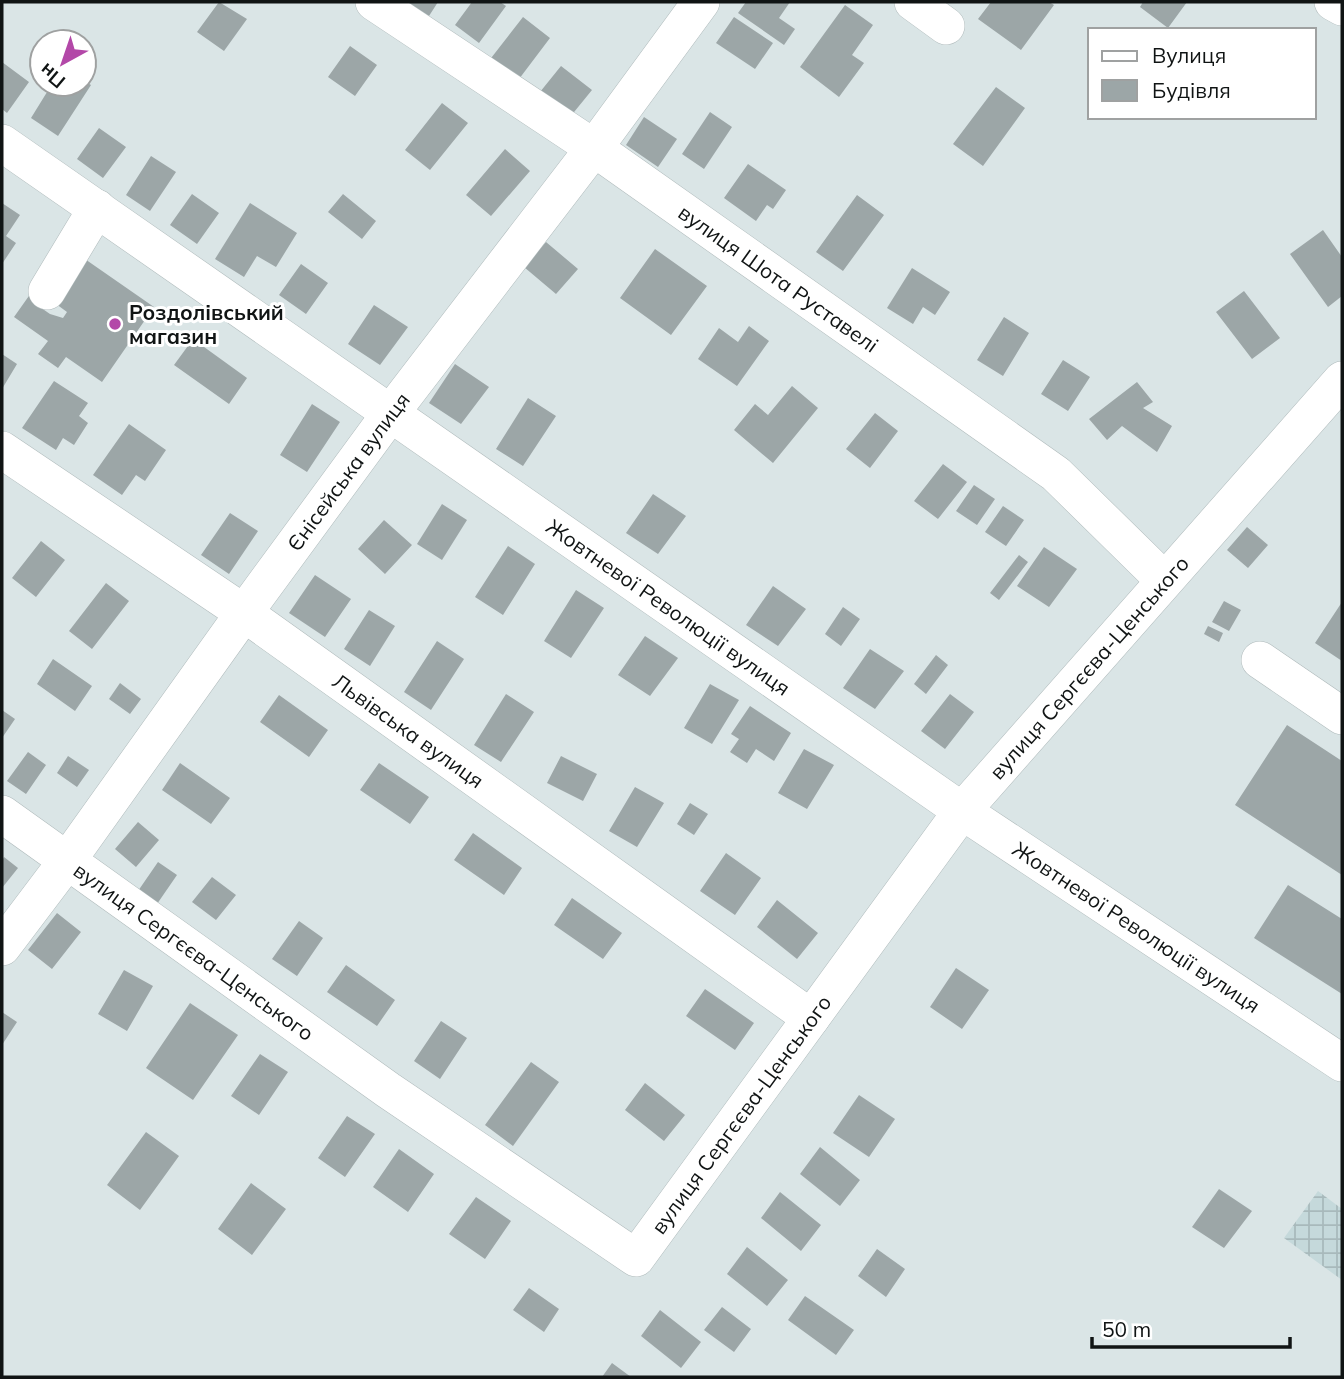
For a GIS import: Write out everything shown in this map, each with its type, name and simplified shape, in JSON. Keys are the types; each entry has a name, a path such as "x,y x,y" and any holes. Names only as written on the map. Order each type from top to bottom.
{"street":[{"name":"вулиця Шота Руставелі","path":"374,2 594,148 1056,474 1164,580"},
{"name":"Єнісейська вулиця","path":"2,947 390,414 594,148 701,2"},
{"path":"913,2 946,26"},
{"path":"1334,2 1342,7"},
{"name":"Жовтневої Революції вулиця","path":"2,143 962,811 1340,1058"},
{"path":"47,291 97,208"},
{"name":"вулиця Сергєєва-Ценського","path":"2,814 388,1090 636,1258 962,811 1342,380"},
{"name":"Львівська вулиця","path":"2,450 244,613 811,1018"},
{"path":"1260,660 1342,716"}],"shaded area":[{"path":"1318,1191 1342,1209 1342,1280 1284,1238"}],"building":[{"path":"219,2 247,19 224,51 197,32"},
{"path":"407,2 438,2 429,16"},
{"path":"472,2 500,2 506,6 479,43 455,25"},
{"path":"746,2 790,2 779,18 795,29 784,45 738,13"},
{"path":"991,2 1049,2 1054,5 1021,50 978,19"},
{"path":"1143,2 1187,2 1168,28 1140,7"},
{"path":"845,5 873,25 852,55 864,63 839,97 800,67"},
{"path":"523,17 550,38 516,83 488,62"},
{"path":"734,17 773,43 755,69 716,43"},
{"path":"350,46 377,65 355,96 328,77"},
{"path":"2,62 28,83 7,113 2,109"},
{"path":"561,66 592,90 570,117 540,92"},
{"path":"996,87 1025,108 983,166 953,144"},
{"path":"43,98 83,98 58,136 31,118"},
{"path":"442,103 468,123 430,170 405,150"},
{"path":"710,112 732,127 704,169 682,154"},
{"path":"644,117 677,139 658,167 626,145"},
{"path":"99,128 126,147 103,178 77,159"},
{"path":"505,149 530,171 491,216 466,195"},
{"path":"151,156 176,172 150,211 126,195"},
{"path":"748,164 786,190 773,209 767,205 756,221 724,198"},
{"path":"192,194 219,213 197,244 170,225"},
{"path":"343,194 376,221 362,239 328,212"},
{"path":"857,195 884,215 843,271 816,252"},
{"path":"2,203 20,215 6,236 16,243 2,264"},
{"path":"250,203 297,233 276,267 257,256 244,277 215,259"},
{"path":"1323,230 1342,257 1342,296 1328,307 1290,254"},
{"path":"546,242 578,269 556,294 524,267"},
{"path":"655,249 707,286 671,335 620,298"},
{"path":"82,257 154,307 102,382 66,357 58,368 38,354 48,341 14,317 31,293 37,298 34,303 50,314 63,318 67,312 52,301"},
{"path":"301,264 328,283 306,314 279,295"},
{"path":"912,268 950,292 935,315 923,307 913,324 887,308"},
{"path":"1244,291 1280,338 1252,359 1216,312"},
{"path":"374,305 408,327 380,365 348,344"},
{"path":"1004,317 1029,333 1003,376 977,360"},
{"path":"749,326 769,341 737,386 698,359 719,328 738,342"},
{"path":"193,339 247,378 229,404 174,365"},
{"path":"2,354 17,364 2,389"},
{"path":"1063,360 1090,377 1068,411 1041,394"},
{"path":"455,364 489,387 461,424 429,403"},
{"path":"54,381 88,403 79,416 88,423 74,445 63,438 56,450 22,428"},
{"path":"1137,382 1153,402 1143,408 1172,426 1157,452 1122,426 1107,440 1089,419"},
{"path":"792,386 818,408 773,463 734,430 755,404 768,415"},
{"path":"528,398 556,416 523,466 496,449"},
{"path":"312,404 340,422 307,472 280,455"},
{"path":"875,413 898,431 870,468 846,449"},
{"path":"129,424 166,450 145,481 136,475 122,495 93,475"},
{"path":"943,464 967,482 938,519 914,501"},
{"path":"974,485 995,499 977,525 956,511"},
{"path":"653,494 686,516 658,554 626,533"},
{"path":"442,504 467,520 442,560 417,544"},
{"path":"1003,506 1024,520 1006,546 985,532"},
{"path":"230,513 258,531 229,574 201,555"},
{"path":"384,520 412,545 385,574 358,549"},
{"path":"1247,527 1268,545 1248,568 1227,550"},
{"path":"41,541 65,560 36,597 12,578"},
{"path":"508,546 535,564 503,615 475,597"},
{"path":"1044,547 1077,569 1049,607 1017,586"},
{"path":"1019,555 1028,562 999,600 990,593"},
{"path":"315,575 351,599 325,637 289,613"},
{"path":"106,583 129,601 92,649 69,631"},
{"path":"773,586 806,609 778,646 746,625"},
{"path":"576,590 604,608 571,658 544,641"},
{"path":"1224,601 1241,610 1229,631 1212,622"},
{"path":"1342,602 1342,661 1315,643"},
{"path":"843,607 860,619 841,646 825,634"},
{"path":"369,610 395,626 370,666 344,649"},
{"path":"1208,626 1223,633 1219,642 1204,634"},
{"path":"645,636 678,658 650,696 618,675"},
{"path":"437,641 464,659 431,710 404,692"},
{"path":"870,649 904,671 875,709 843,688"},
{"path":"936,655 948,665 926,694 914,684"},
{"path":"53,659 92,686 75,711 37,684"},
{"path":"120,683 141,699 130,714 109,699"},
{"path":"710,684 739,700 712,744 684,728"},
{"path":"506,694 534,712 501,762 474,745"},
{"path":"950,694 974,712 945,749 921,731"},
{"path":"279,695 328,730 309,757 260,722"},
{"path":"750,706 791,733 774,761 756,749 747,763 730,752 739,739 731,734"},
{"path":"2,710 15,719 2,738"},
{"path":"1287,725 1342,761 1342,875 1235,805"},
{"path":"804,749 834,765 807,809 778,793"},
{"path":"28,752 46,765 26,794 7,781"},
{"path":"68,756 89,770 77,787 57,773"},
{"path":"561,756 597,774 583,801 547,783"},
{"path":"180,763 230,798 211,824 162,790"},
{"path":"379,763 429,797 410,824 360,790"},
{"path":"635,787 664,803 637,847 609,831"},
{"path":"690,803 708,814 694,835 677,824"},
{"path":"138,822 159,840 136,867 115,849"},
{"path":"473,833 522,868 504,895 454,860"},
{"path":"726,853 761,878 735,915 700,891"},
{"path":"4,857 18,868 2,888 2,861"},
{"path":"158,862 177,875 157,904 138,891"},
{"path":"212,877 236,895 216,920 192,902"},
{"path":"1288,885 1342,919 1342,994 1254,938"},
{"path":"572,898 622,933 603,959 554,925"},
{"path":"777,900 818,933 797,959 757,927"},
{"path":"57,913 81,932 52,969 28,950"},
{"path":"299,921 323,938 297,976 272,959"},
{"path":"346,965 395,1000 377,1026 327,992"},
{"path":"956,968 989,990 962,1029 930,1007"},
{"path":"124,970 153,986 127,1031 98,1014"},
{"path":"705,989 754,1023 735,1050 686,1016"},
{"path":"190,1003 238,1035 193,1100 146,1068"},
{"path":"2,1012 17,1022 2,1045"},
{"path":"441,1021 467,1038 440,1079 414,1061"},
{"path":"260,1054 288,1072 259,1115 231,1096"},
{"path":"531,1062 559,1082 513,1146 485,1125"},
{"path":"645,1083 685,1115 664,1141 625,1110"},
{"path":"859,1095 895,1119 869,1157 833,1133"},
{"path":"347,1116 375,1134 345,1177 318,1158"},
{"path":"146,1132 179,1156 140,1210 107,1185"},
{"path":"820,1147 860,1180 840,1206 800,1174"},
{"path":"399,1149 434,1174 408,1212 373,1187"},
{"path":"251,1183 286,1209 252,1255 218,1229"},
{"path":"1219,1189 1252,1211 1224,1248 1192,1227"},
{"path":"780,1192 821,1225 801,1251 761,1218"},
{"path":"476,1197 511,1221 485,1259 449,1234"},
{"path":"747,1247 788,1280 767,1306 727,1274"},
{"path":"877,1249 905,1269 886,1297 858,1276"},
{"path":"529,1288 559,1309 544,1332 513,1310"},
{"path":"805,1296 854,1330 836,1355 788,1320"},
{"path":"722,1307 751,1329 734,1352 704,1330"},
{"path":"660,1310 701,1342 681,1368 641,1336"},
{"path":"612,1363 631,1377 602,1377"}],"place":[{"name":"Роздолівський магазин","path":"115,324"}]}
